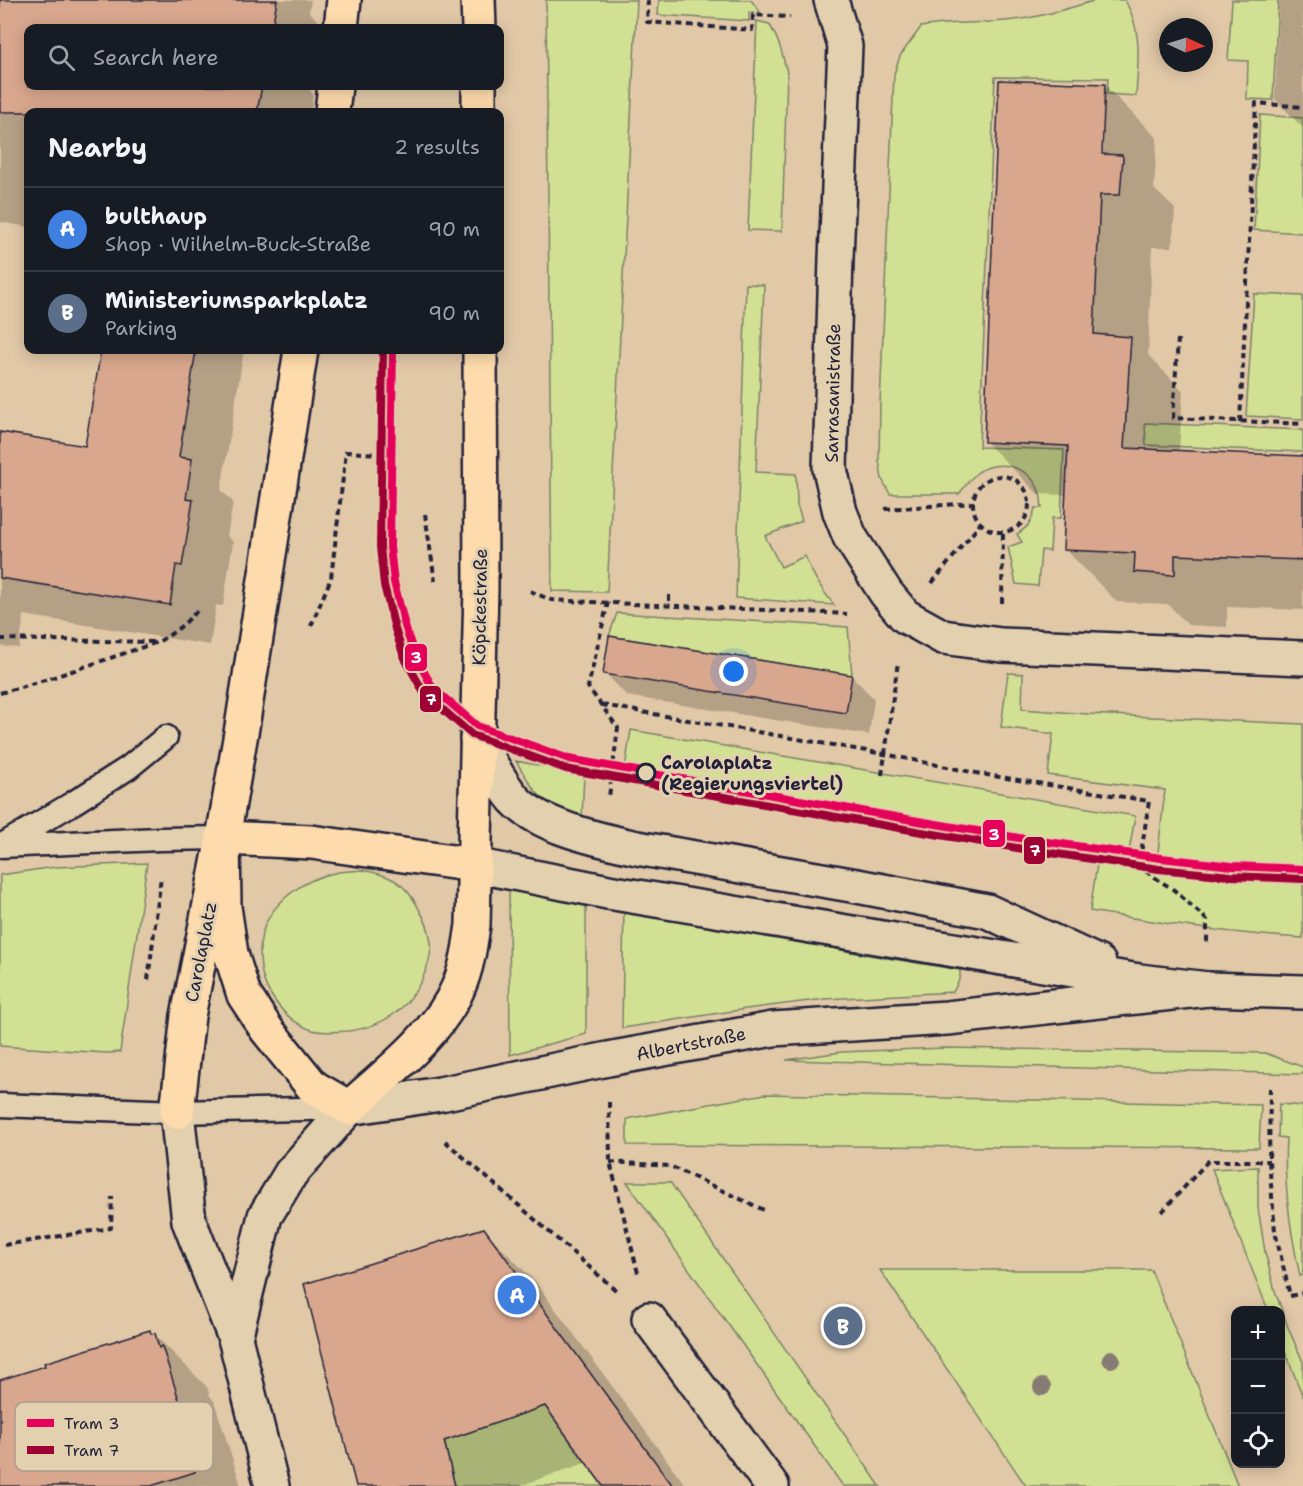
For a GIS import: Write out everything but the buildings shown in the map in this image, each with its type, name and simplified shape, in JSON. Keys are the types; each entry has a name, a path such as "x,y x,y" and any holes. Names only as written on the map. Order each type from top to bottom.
{"main road":[{"path":"341,24 344,0"},
{"path":"478,0 479,24"},
{"name":"Sarrasanistraße","path":"834,9 845,46 830,469 840,512 850,537 886,593 905,616 943,638 1001,645 1303,658"},
{"path":"332,108 334,90"},
{"path":"479,90 479,108"},
{"path":"300,354 264,595 223,838 224,907 231,954 244,994 267,1030 313,1087 349,1108"},
{"name":"Köpckestraße","path":"474,865 482,561 480,354"},
{"name":"Albertstraße","path":"477,739 496,775 515,800 531,814 552,824 637,849 857,886 987,911 1139,981"},
{"name":"Albertstraße","path":"223,838 311,843 474,865 608,892 1139,981 1208,989 1303,992"},
{"name":"Carolaplatz","path":"177,1112 188,1016 223,838"},
{"path":"235,1338 265,1216 291,1173 349,1108 414,1050 441,1017 458,988 469,952 473,925 474,865"},
{"name":"Albertstraße","path":"349,1108 440,1094 608,1059 773,1029 947,1018 1208,989"},
{"path":"177,1112 189,1221 235,1338 272,1486"},
{"path":"649,1319 772,1486"}],"lane":[{"path":"0,846 128,768 166,737"},
{"path":"0,846 223,838"},
{"path":"0,1105 177,1112"},
{"name":"Albertstraße","path":"177,1112 349,1108"}],"path":[{"path":"648,0 647,22 752,30 753,15 834,9"},
{"path":"1240,422 1256,104 1303,107"},
{"path":"1178,339 1173,418 1303,424"},
{"path":"311,626 331,578 346,452 380,454"},
{"path":"1004,477 1014,479 1023,487 1028,496 1029,507 1026,518 1020,525 1002,532 988,530 981,523 977,518 974,503 976,492 982,483 993,478 1004,477"},
{"path":"840,512 974,503"},
{"path":"426,514 436,585"},
{"path":"882,775 905,616 981,523"},
{"path":"1001,645 1002,532"},
{"path":"530,591 551,600 905,616"},
{"path":"669,595 669,605"},
{"path":"608,602 588,687 618,728 608,806"},
{"path":"0,693 158,642 173,634 199,609"},
{"path":"0,639 158,642"},
{"path":"602,705 884,754 981,774 1149,801 1139,867 1174,890 1207,920 1208,989"},
{"path":"148,982 161,875"},
{"path":"1270,1088 1269,1161 1275,1231 1290,1296 1303,1293"},
{"path":"609,1102 610,1162 649,1319"},
{"path":"445,1141 649,1319"},
{"path":"1162,1212 1208,1161 1269,1161"},
{"path":"610,1162 670,1166 766,1211"},
{"path":"4,1245 111,1228 112,1197"}],"green space":[{"path":"546,0 637,0 607,592 552,591"},
{"path":"659,0 751,0 761,13 749,12 749,21 658,15"},
{"path":"1096,0 1125,0 1131,12 1138,47 1136,96 1107,94 1108,78 995,77 979,447 1064,450 1061,518 1052,518 1050,551 1041,550 1038,586 1016,584 1008,547 1022,542 1017,534 1029,523 1035,508 1042,508 1041,496 1036,485 1023,471 1006,466 987,468 975,474 959,494 890,494 882,479 879,460 880,405 894,74 900,56 921,27 1016,20"},
{"path":"1232,0 1278,0 1273,100 1247,99 1248,61 1228,60"},
{"path":"757,21 769,24 780,48 787,73 782,231 748,230"},
{"path":"1260,115 1303,118 1303,233 1254,230"},
{"path":"746,284 764,285 756,472 796,474 797,505 802,521 765,536 781,567 805,556 817,582 834,605 736,598"},
{"path":"1254,294 1303,296 1303,419 1246,416"},
{"path":"1145,423 1303,430 1303,452 1146,445"},
{"path":"617,613 848,627 852,675 609,636"},
{"path":"1008,673 1023,674 1022,709 1303,724 1303,938 1196,928 1090,911 1097,864 1156,870 1165,790 1048,775 1053,734 1001,727"},
{"path":"631,730 1135,816 1127,864 623,781"},
{"path":"516,761 584,774 582,817 559,810 545,801"},
{"path":"147,863 120,1052 0,1046 0,875 55,867"},
{"path":"362,870 381,874 396,881 414,900 428,930 431,943 426,971 417,989 405,1005 387,1018 354,1030 321,1032 312,1030 288,1016 268,990 261,969 260,952 266,922 284,898 310,881 339,872"},
{"path":"516,885 586,897 586,1034 510,1055 509,893"},
{"path":"624,903 850,952 960,970 960,978 953,992 825,999 622,1028"},
{"path":"945,1048 1265,1053 1303,1067 1303,1074 786,1060 841,1052"},
{"path":"765,1094 1261,1105 1259,1148 627,1145 627,1119"},
{"path":"1279,1104 1303,1106 1303,1275 1300,1276 1288,1207 1286,1138 1278,1137"},
{"path":"1258,1167 1258,1208 1265,1252 1280,1306 1266,1306 1212,1169"},
{"path":"627,1182 670,1182 880,1486 843,1486"},
{"path":"880,1270 1151,1270 1238,1486 1026,1486"},
{"path":"1285,1319 1303,1362 1303,1397 1285,1351"},
{"path":"545,1406 603,1486 455,1486 444,1441"}],"tram line":[{"name":"7","path":"383,354 380,547 384,585 404,657 424,693 472,735 566,769 916,831 1159,869 1231,876 1303,879"},
{"name":"3","path":"393,354 390,547 394,582 414,654 433,688 477,726 569,759 918,821 1161,858 1232,866 1303,869"}],"place":[{"name":"Carolaplatz (Regierungsviertel)","path":"646,773"},
{"name":"bulthaup","path":"517,1295"},
{"name":"Ministeriumsparkplatz","path":"843,1326"}]}
